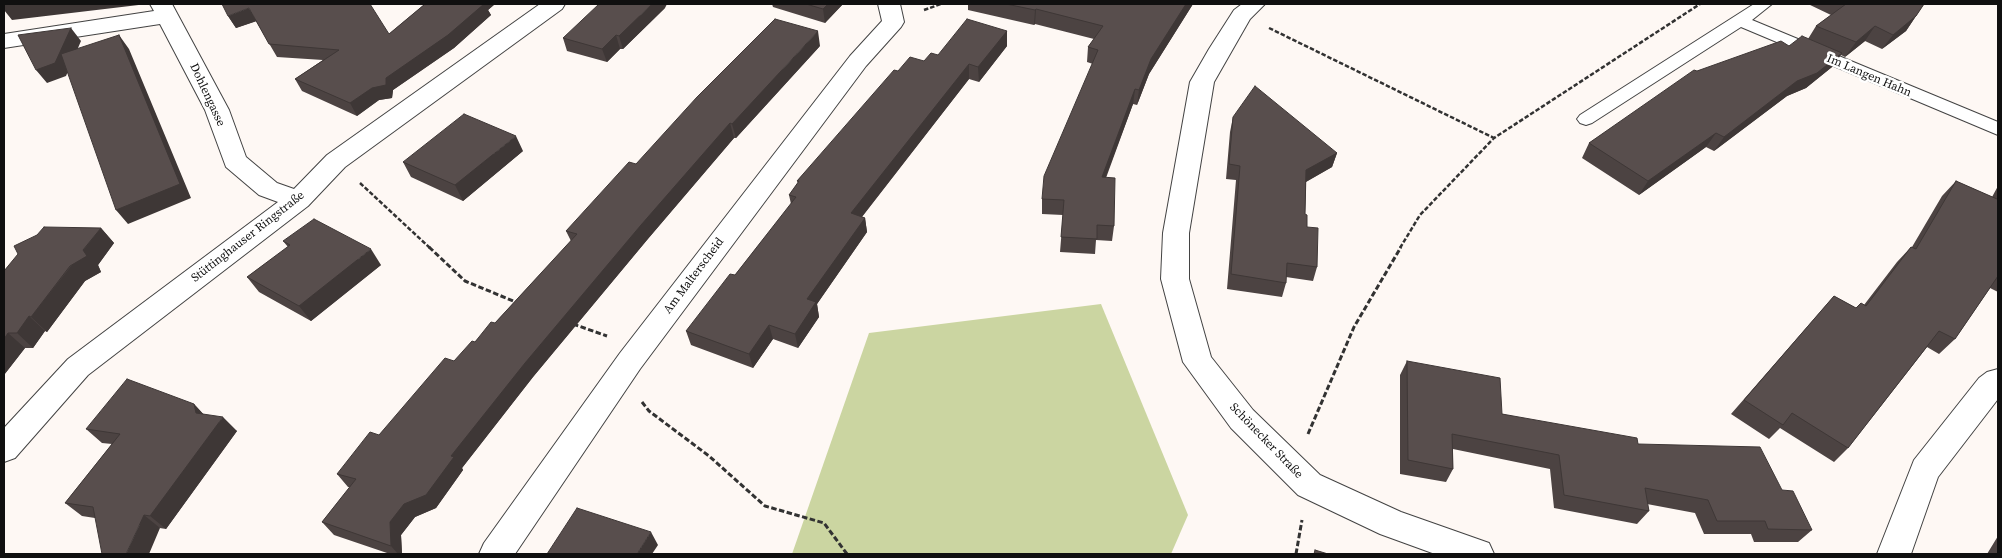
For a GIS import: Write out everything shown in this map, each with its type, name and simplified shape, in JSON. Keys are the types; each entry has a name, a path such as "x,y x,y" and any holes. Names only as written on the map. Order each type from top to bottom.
{"street":[{"name":"Stüttinghauser Ringstraße","path":"4,449 78,367 299,200 336,161 554,4"},
{"name":"Am Malterscheid","path":"496,554 635,354 858,61 893,22 889,4"},
{"name":"Schönecker Straße","path":"1254,4 1242,15 1202,82 1176,233 1175,278 1198,362 1242,418 1309,485 1392,524 1477,554"},
{"name":"Dohlengasse","path":"4,41 164,10 217,110 234,161 268,189 299,200"},
{"path":"1894,554 1924,470 1990,387 1998,381"}],"lane":[{"path":"1586,119 1764,4"},
{"name":"Im Langen Hahn","path":"1740,21 1998,129"}],"path":[{"path":"1284,460 1307,435 1354,327 1420,215 1494,138 1700,4"},
{"path":"1287,36 1494,138"},
{"path":"336,161 465,282 520,304"},
{"path":"566,322 635,354 631,388 648,411 709,456 765,506 824,523 847,554"}],"green space":[{"path":"1101,304 1188,515 1171,554 792,554 869,333"}],"building":[{"path":"222,4 370,4 389,34 425,4 484,4 448,35 386,78 386,85 372,88 350,103 295,79 339,50 269,44 249,8 228,16"},
{"path":"599,4 652,4 619,36 616,35 602,49 563,38"},
{"path":"806,4 828,4 823,9"},
{"path":"1006,4 1186,4 1151,59 1139,90 1135,89 1102,177 1115,178 1114,226 1097,225 1097,239 1061,237 1064,200 1042,199 1044,176 1098,50 1088,47 1103,26 1036,9"},
{"path":"1846,4 1924,4 1916,16 1893,35 1875,26 1856,42 1816,26"},
{"path":"775,19 818,31 732,124 730,123 641,225 525,363 451,456 454,457 426,495 404,504 390,522 391,546 322,522 356,479 337,474 370,432 379,435 445,358 454,361 472,341 475,342 491,322 495,323 577,234 566,231 629,162 636,164 697,97"},
{"path":"967,19 1007,31 978,67 969,64 851,213 865,218 807,299 816,302 795,334 769,325 749,354 686,331 730,274 735,275 796,197 789,195 799,181 797,181 894,70 898,71 910,57 924,61 931,53 938,55"},
{"path":"71,28 55,63 36,70 18,35"},
{"path":"119,35 180,184 116,210 61,54"},
{"path":"1802,36 1842,53 1817,73 1797,81 1724,137 1716,133 1648,181 1589,143 1694,70 1697,71 1781,41 1789,46"},
{"path":"1255,86 1337,153 1306,170 1305,214 1307,215 1307,227 1318,228 1317,267 1287,263 1286,283 1231,274 1240,166 1229,164 1233,117"},
{"path":"464,114 516,136 455,185 403,162"},
{"path":"1956,181 1997,199 1998,197 1998,276 1955,339 1939,331 1848,448 1792,413 1783,425 1744,400 1834,296 1856,308 1861,303 1866,306 1911,247 1916,249"},
{"path":"314,219 371,249 299,306 247,277 290,245 283,241"},
{"path":"44,227 101,228 83,250 87,256 70,266 17,333 8,333 4,339 4,271 18,254 14,246 37,235"},
{"path":"1407,361 1500,378 1502,414 1637,438 1638,444 1760,447 1782,490 1793,491 1812,530 1768,529 1765,521 1717,521 1708,500 1645,488 1649,511 1564,495 1559,455 1452,434 1453,469 1408,460"},
{"path":"127,379 194,404 196,413 223,417 150,516 144,515 126,554 102,554 93,507 65,503 120,434 86,429"},
{"path":"577,508 651,532 637,554 547,554"},
{"path":"1315,550 1328,554 1314,554"}]}
